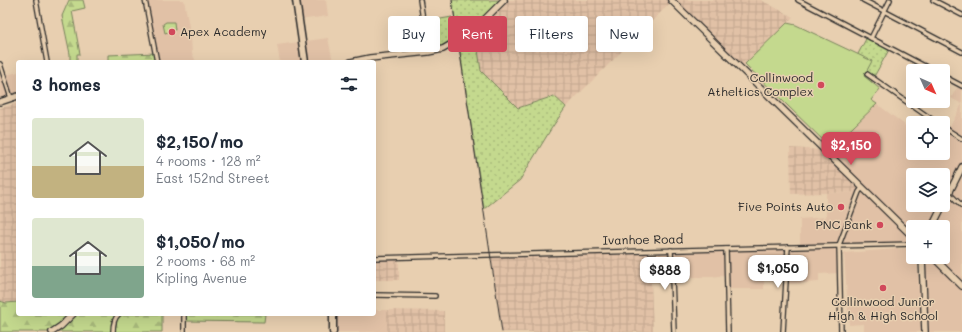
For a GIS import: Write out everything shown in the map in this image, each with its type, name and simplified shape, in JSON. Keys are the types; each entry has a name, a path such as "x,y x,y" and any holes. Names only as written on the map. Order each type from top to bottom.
{"main road":[{"path":"296,0 305,60"},
{"path":"333,316 333,332"}],"street":[{"path":"36,0 47,60"},
{"path":"145,0 157,60"},
{"path":"420,0 422,16"},
{"path":"440,50 472,32 504,0"},
{"path":"671,0 906,230"},
{"path":"798,0 921,64"},
{"path":"862,0 962,52"},
{"path":"871,38 890,0"},
{"path":"933,0 962,15"},
{"path":"360,60 428,52"},
{"path":"0,64 11,98"},
{"path":"866,74 927,116"},
{"path":"950,80 962,86"},
{"path":"0,102 16,97"},
{"path":"950,131 962,139"},
{"path":"950,191 962,167"},
{"path":"841,332 839,245 859,192 862,188"},
{"path":"950,194 962,206"},
{"name":"Ivanhoe Road","path":"376,258 906,244"},
{"path":"783,332 788,247"},
{"path":"726,249 728,332"},
{"path":"671,250 674,332"},
{"path":"922,264 925,332"},
{"path":"940,264 962,286"},
{"path":"376,295 435,296"},
{"path":"52,332 61,326 71,316"},
{"path":"113,332 113,325 117,316"},
{"path":"184,316 184,332"}],"shaded area":[{"name":"Apex Academy","path":"147,0 184,0 191,37 192,53 195,60 160,60"},
{"path":"296,0 326,0 328,16 299,20"},
{"path":"504,0 761,0 793,17 740,69 672,1 653,20 653,16 596,16 596,52 621,52 566,107 554,96 518,108 481,71 478,52 507,52 507,16 487,16"},
{"path":"328,38 333,60 280,60 277,45"},
{"path":"16,72 16,94 0,98 0,75 2,76"},
{"path":"959,84 962,86 962,104 951,98"},
{"path":"16,104 16,316 0,332 0,108"},
{"path":"877,104 906,126 906,160 950,160 950,127 962,104 962,332 864,332 864,324 849,325 844,253 906,248 906,264 917,264 921,319 924,319 922,264 950,264 950,220 906,220 906,244 839,245 839,273 819,274 819,282 786,284 786,268 764,269 764,289 727,289 726,276 672,278 671,250 800,246 800,219 826,217 826,193 859,192 826,153"},
{"path":"790,148 823,150 862,188 859,192 791,194"},
{"path":"671,250 672,268 658,268 658,282 651,282 653,332 502,332 491,255"},
{"path":"399,257 399,280 376,280 376,258"},
{"path":"376,310 387,310 387,332 333,332 333,316 376,316"},
{"path":"387,310 444,311 444,332 387,332"}],"green space":[{"path":"69,0 83,0 85,8 72,11 80,54 77,54 77,60 70,60 62,16"},
{"path":"452,0 504,0 487,16 454,16"},
{"path":"448,18 448,45 440,48 440,19"},
{"path":"166,22 174,22 175,30 165,33 163,24"},
{"name":"Collinwood Atheltics Complex","path":"787,23 796,25 872,61 864,76 880,89 871,100 877,104 831,148 745,64"},
{"path":"867,37 890,48 871,82 864,76 858,54"},
{"path":"460,52 478,52 481,71 518,108 554,96 566,107 520,180 484,209"},
{"path":"156,53 157,60 108,60 108,55"},
{"path":"0,301 6,303 16,302 16,316 162,316 162,332 0,332"},
{"path":"184,316 265,316 264,322 184,321"}],"railway":[{"path":"452,0 502,332"}],"place":[{"name":"Apex Academy","path":"172,32"},
{"name":"Collinwood Atheltics Complex","path":"821,85"},
{"name":"Five Points Auto","path":"841,207"},
{"name":"PNC Bank","path":"880,225"},
{"name":"Collinwood Junior High & High School","path":"883,288"}]}
